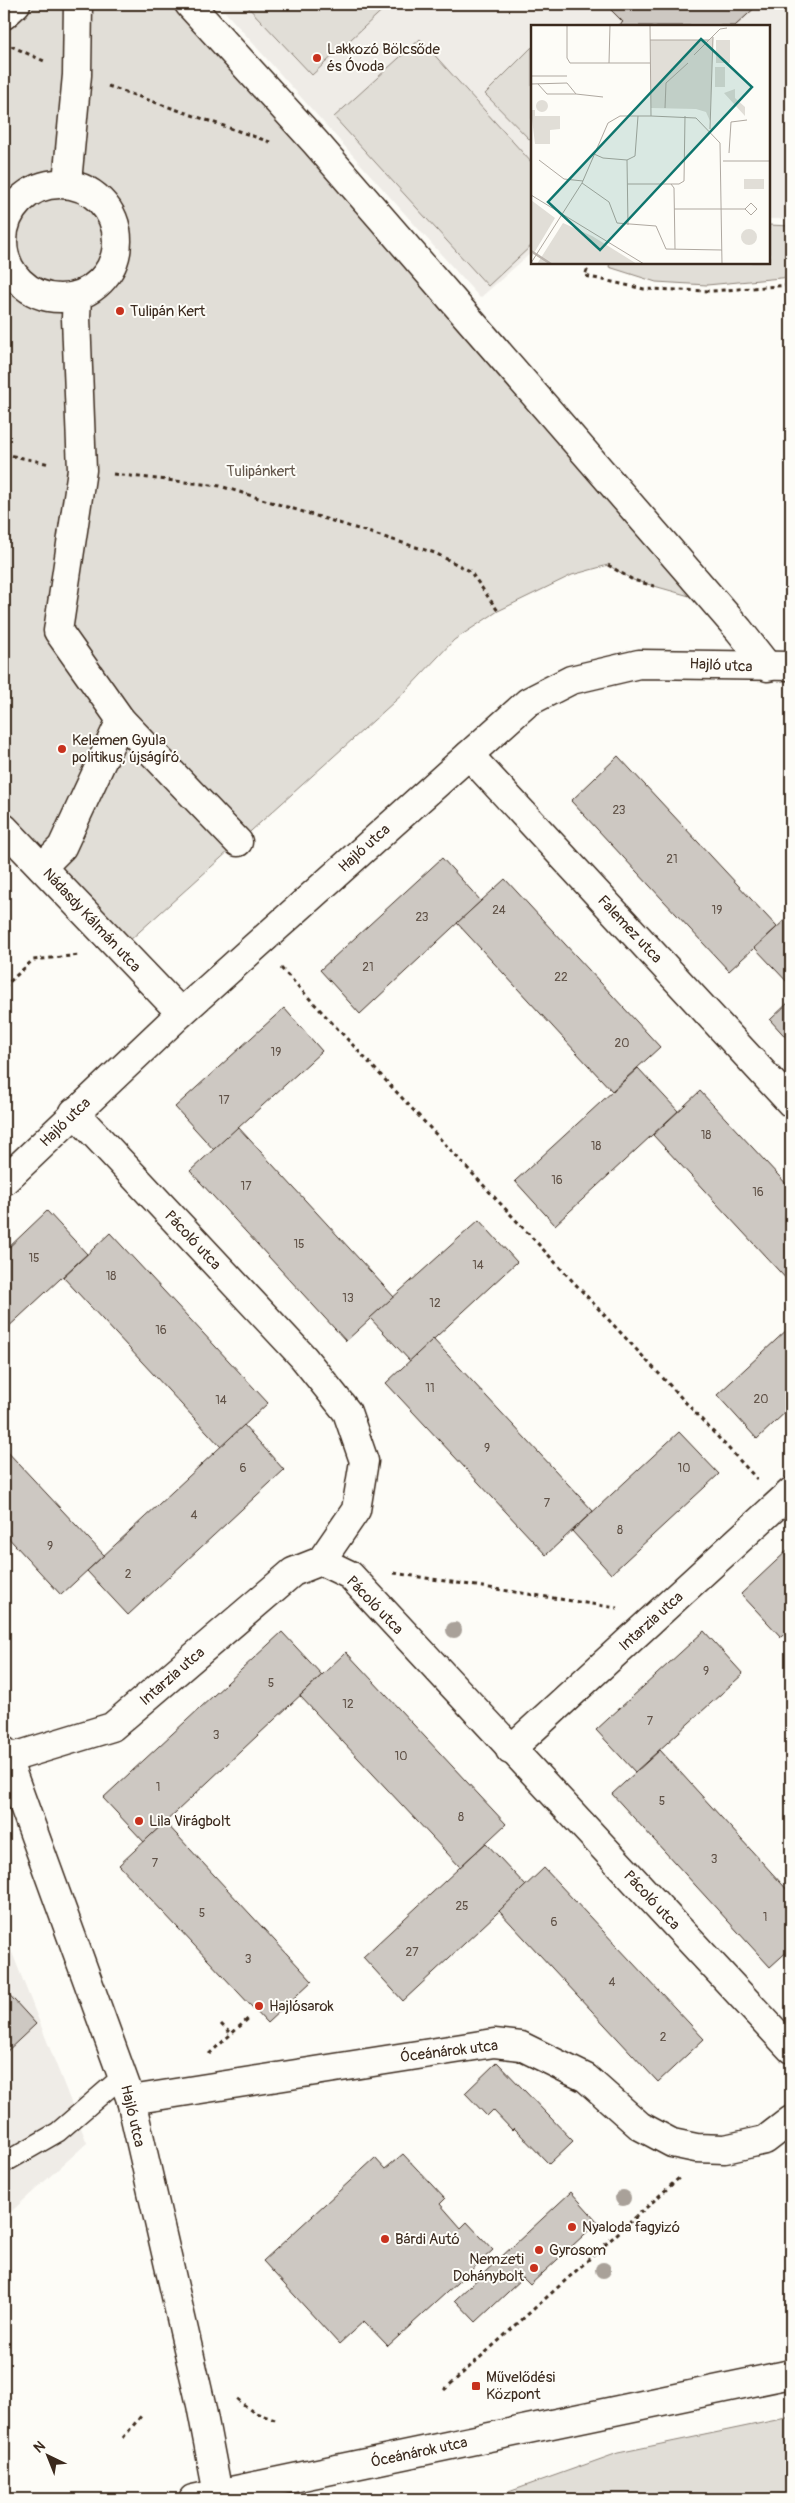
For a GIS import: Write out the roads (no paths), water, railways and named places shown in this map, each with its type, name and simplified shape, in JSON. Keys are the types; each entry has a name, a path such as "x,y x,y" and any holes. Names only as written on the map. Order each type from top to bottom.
{"street":[{"path":"4,15 16,4"},
{"path":"67,182 77,75 78,4"},
{"path":"189,4 316,143 739,630 780,666"},
{"path":"67,182 86,189 100,200 112,216 117,235 117,255 109,273 96,288 77,296 58,299 39,295 22,285 10,269 4,251 6,209 33,191 67,182"},
{"path":"77,296 76,318 82,470 58,631 121,720 238,842"},
{"name":"Hajló utca","path":"4,1181 74,1112 181,1013 528,702 571,680 639,664 686,663 780,666"},
{"path":"42,867 62,847 121,720"},
{"name":"Falemez utca","path":"469,755 791,1103"},
{"name":"Nádasdy Kálmán utca","path":"4,828 181,1013"},
{"name":"Pácoló utca","path":"74,1112 303,1358 347,1412 364,1461 356,1510 321,1561 350,1575 510,1750 791,2050"},
{"name":"Intarzia utca","path":"510,1750 785,1498"},
{"name":"Intarzia utca","path":"5,1755 112,1727 293,1572 321,1561"},
{"name":"Hajló utca","path":"5,1755 128,2087 201,2405 210,2497"},
{"name":"Óceánárok utca","path":"128,2087 494,2042 521,2046 586,2078 640,2126 672,2143 696,2148 725,2149 765,2140 791,2120"},
{"name":"Óceánárok utca","path":"210,2497 658,2400 791,2374"}],"lane":[{"path":"4,2163 58,2132 128,2087"}],"place":[{"name":"Lakkozó Bölcsőde és Óvoda","path":"317,58"},
{"name":"Tulipán Kert","path":"120,311"},
{"name":"Kelemen Gyula politikus, újságíró","path":"62,749"},
{"name":"Lila Virágbolt","path":"139,1821"},
{"name":"Hajlósarok","path":"259,2006"},
{"name":"Nyaloda fagyizó","path":"572,2227"},
{"name":"Bárdi Autó","path":"385,2239"},
{"name":"Gyrosom","path":"539,2250"},
{"name":"Nemzeti Dohánybolt","path":"534,2268"},
{"name":"Művelődési Központ","path":"476,2386"}],"park label":[{"name":"Tulipánkert","path":"261,471"}]}
